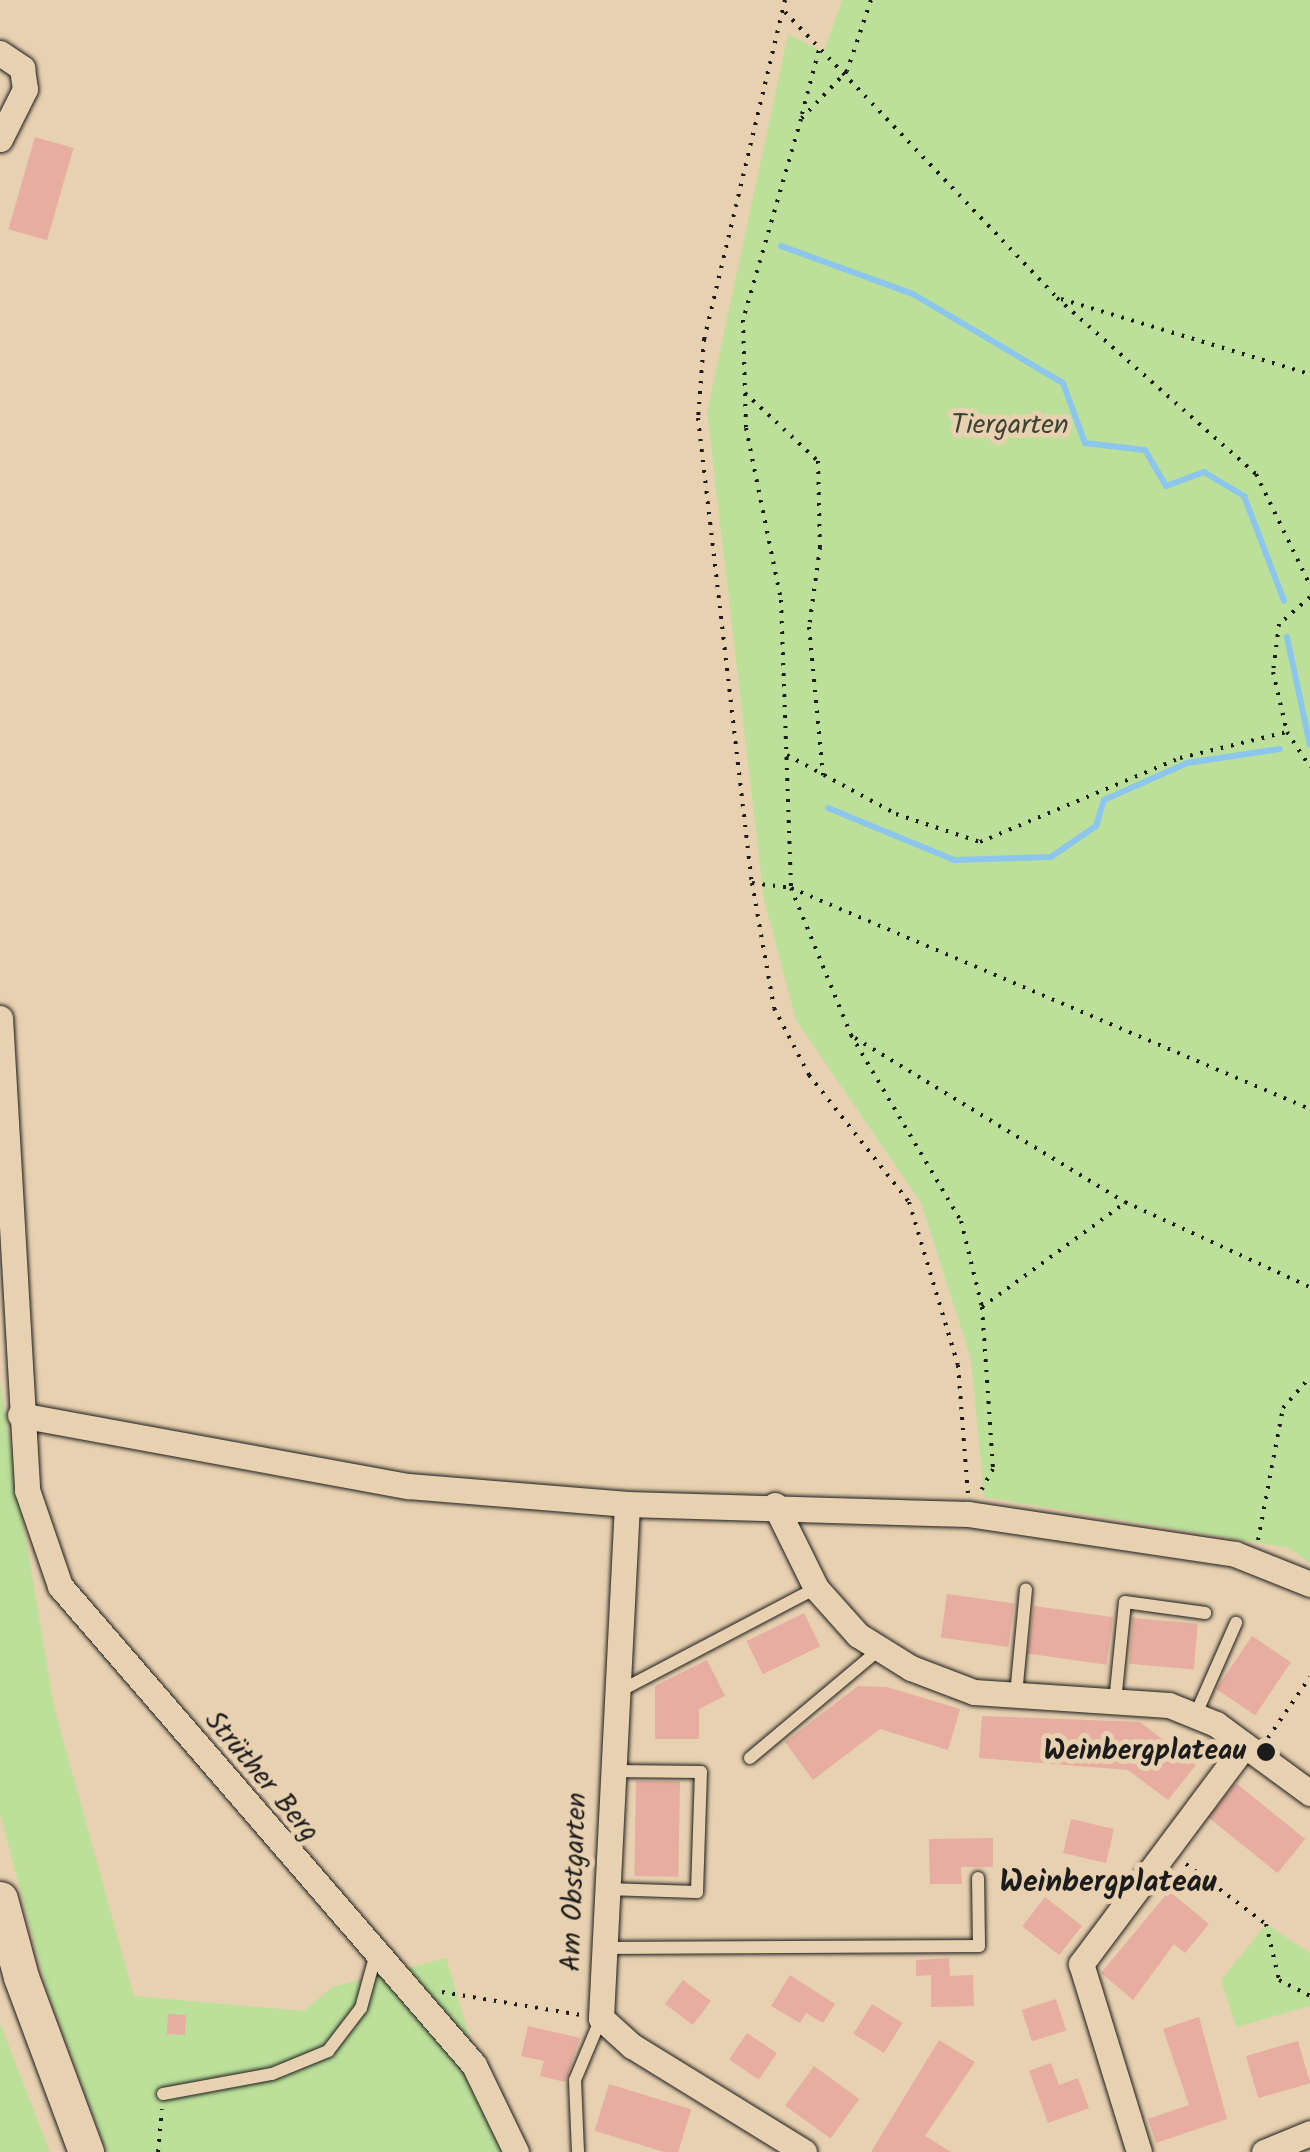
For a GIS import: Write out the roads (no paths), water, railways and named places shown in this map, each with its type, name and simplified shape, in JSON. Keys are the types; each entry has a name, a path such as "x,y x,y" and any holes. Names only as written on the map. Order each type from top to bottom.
{"main road":[{"path":"0,1899 21,1977 86,2152"}],"street":[{"path":"0,53 22,68 26,89 0,138"},
{"name":"Strüther Berg","path":"0,1018 27,1490 60,1586 375,1957 474,2065 516,2152"},
{"path":"20,1414 408,1486 626,1504 776,1505 968,1514 1255,1560 1310,1584"},
{"name":"Am Obstgarten","path":"601,2018 600,1948 626,1504"},
{"path":"776,1505 816,1588 858,1636 880,1650 974,1692 1169,1705 1195,1716 1310,1792"},
{"path":"1139,2152 1080,1964 1166,1849 1250,1750"},
{"path":"601,2018 632,2046 804,2152"},
{"path":"1264,2152 1310,2133"}],"lane":[{"path":"614,1695 816,1588"},
{"path":"1016,1695 1026,1588"},
{"path":"1115,1702 1125,1602 1204,1613"},
{"path":"1195,1716 1236,1623"},
{"path":"750,1758 880,1650"},
{"path":"603,1888 696,1892 701,1772 610,1772"},
{"path":"600,1948 979,1946 978,1878"},
{"path":"163,2094 272,2074 328,2051 361,2008 375,1957"},
{"path":"578,2152 574,2080 601,2018"}],"waterway":[{"path":"781,246 913,294 1063,383 1085,443 1145,450 1166,486 1204,472 1244,496 1284,601"},
{"path":"1287,637 1310,745"},
{"path":"828,808 954,860 1051,857 1096,826 1104,800 1187,763 1280,749"}],"place":[{"name":"Weinbergplateau","path":"1266,1752"}],"district":[{"name":"Weinbergplateau","path":"1108,1883"}],"park label":[{"name":"Tiergarten","path":"1010,426"}]}
